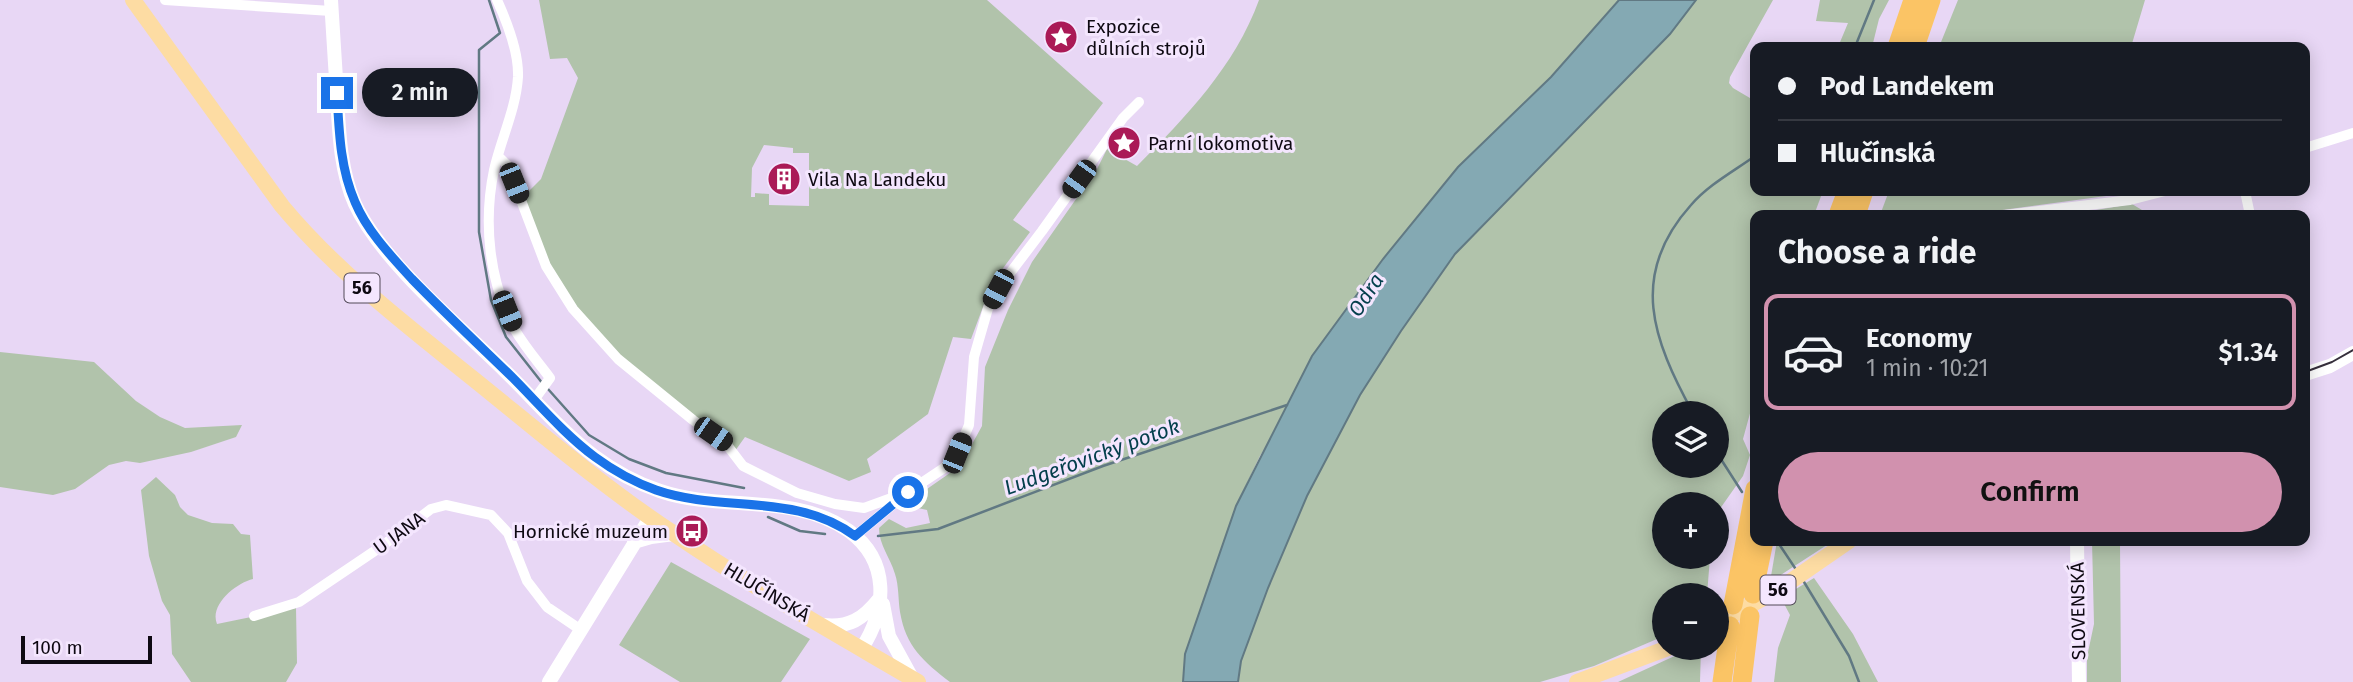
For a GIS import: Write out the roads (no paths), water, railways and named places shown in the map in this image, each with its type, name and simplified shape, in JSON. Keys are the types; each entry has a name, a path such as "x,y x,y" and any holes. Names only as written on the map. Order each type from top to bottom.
{"highway":[{"path":"1899,42 1913,0"},
{"path":"1917,42 1931,0"},
{"path":"1733,606 1750,514"},
{"path":"1753,594 1762,546"},
{"path":"1722,682 1736,623"},
{"path":"1736,623 1742,682"},
{"path":"1736,623 1749,682"}],"main road":[{"name":"56","path":"133,0 282,206 349,277 419,336 674,534"},
{"name":"HLUČÍNSKÁ","path":"674,534 915,680"},
{"name":"56","path":"1736,623 1843,546"},
{"path":"1577,682 1652,654"}],"street":[{"path":"165,0 331,6 340,147 349,185 356,205 394,259 541,391 593,455 640,484 678,496 808,512 830,520 855,536 876,564 889,636 915,680"},
{"path":"498,0 514,51 517,77 514,102 493,176 489,242 491,260 514,329 550,378 541,391"},
{"path":"855,536 908,492 944,468 957,453 969,425 974,357 989,305 1123,118 1139,102"},
{"path":"2310,146 2353,133"},
{"path":"498,156 508,166 546,265 573,309 618,359 727,444 743,466 797,493 835,504 864,508 908,492"},
{"path":"2047,210 2146,196"},
{"path":"2310,372 2330,366 2353,353"},
{"name":"U JANA","path":"254,616 299,602 431,509 446,505 491,515 508,533 527,581 540,598 561,618 580,630"},
{"path":"550,682 650,517"},
{"path":"634,542 674,534"},
{"name":"SLOVENSKÁ","path":"2077,546 2079,682"},
{"path":"823,625 841,626 853,623 868,612 882,595"},
{"path":"862,648 875,623 882,595"}],"water":[{"name":"Odra","path":"1619,0 1696,0 1670,34 1455,254 1401,331 1360,395 1307,496 1268,588 1241,661 1238,682 1183,682 1185,654 1236,506 1312,356 1383,259 1458,167 1551,77"}],"waterway":[{"name":"Ludgeřovický potok","path":"489,0 500,33 479,50 479,232 491,300 506,337 543,384"},
{"path":"1857,42 1874,0"},
{"path":"1687,401 1658,334 1653,308 1653,282 1659,257 1671,231 1691,205 1713,185 1750,159"},
{"name":"Ludgeřovický potok","path":"548,389 589,435 629,459 666,473 744,488"},
{"name":"Ludgeřovický potok","path":"878,536 938,529 1103,466 1287,405"},
{"path":"1729,472 1742,492"},
{"name":"Ludgeřovický potok","path":"768,517 800,531 825,534"},
{"path":"1780,546 1795,568"},
{"path":"1804,582 1849,656 1859,682"}],"tram line":[{"path":"2310,370 2353,350"}],"place":[{"name":"Expozice důlních strojů","path":"1061,37"},
{"name":"Parní lokomotiva","path":"1124,143"},
{"name":"Vila Na Landeku","path":"784,179"},
{"name":"Hornické muzeum","path":"692,531"}]}
